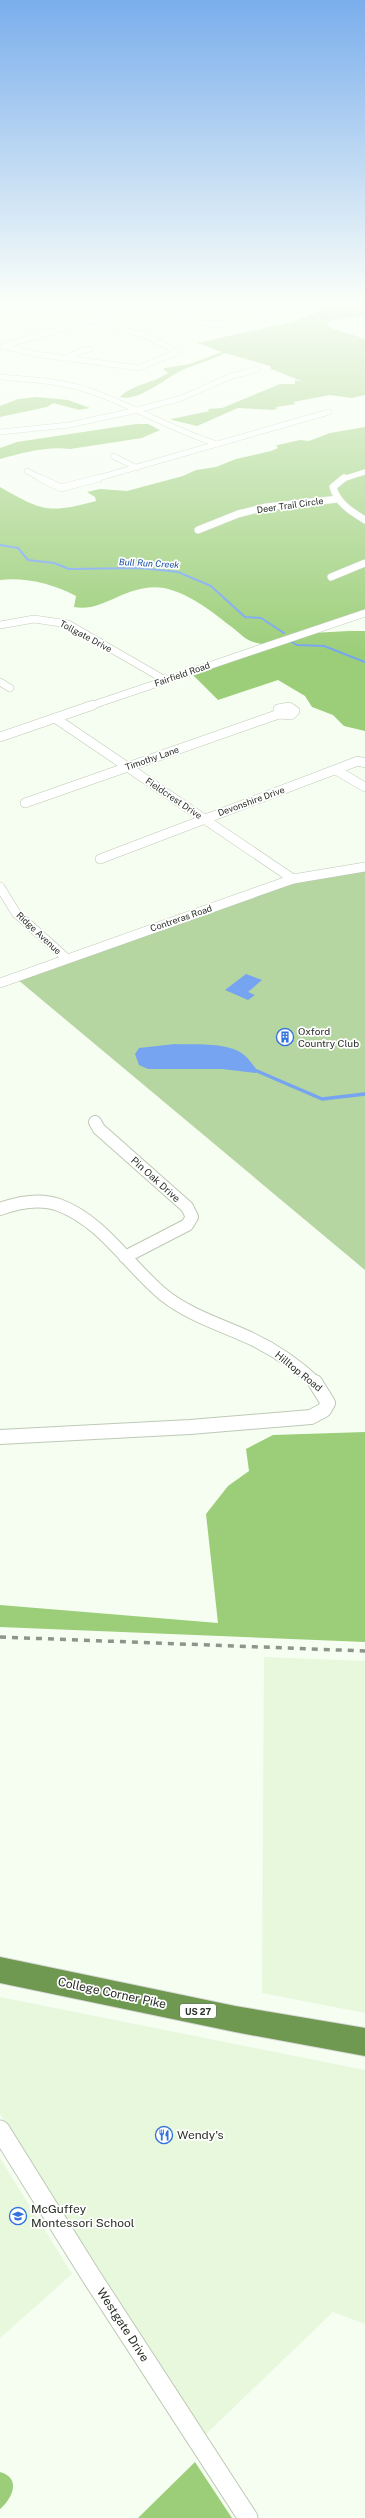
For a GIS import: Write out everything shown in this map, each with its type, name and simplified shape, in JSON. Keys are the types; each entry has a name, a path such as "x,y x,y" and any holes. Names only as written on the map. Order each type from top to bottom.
{"highway":[{"name":"College Corner Pike","path":"0,1970 240,2020 365,2042"}],"street":[{"path":"0,432 69,424 91,420"},
{"path":"153,420 197,438 217,444"},
{"path":"27,471 61,488 137,468 303,420"},
{"path":"113,456 137,468"},
{"path":"365,472 337,481 333,486 338,499 352,512 365,520"},
{"name":"Deer Trail Circle","path":"198,530 238,514 266,507 338,499"},
{"path":"331,577 365,563"},
{"name":"Fairfield Road","path":"0,737 365,613"},
{"name":"Tollgate Drive","path":"0,625 30,618 57,620 68,624 165,680"},
{"path":"0,682 10,688"},
{"name":"Timothy Lane","path":"25,803 279,714"},
{"name":"Fieldcrest Drive","path":"55,718 293,879"},
{"name":"Devonshire Drive","path":"100,859 336,770 362,762 356,756 365,754"},
{"path":"336,770 365,787"},
{"name":"Contreras Road","path":"0,983 66,958 293,879 365,867"},
{"name":"Ridge Avenue","path":"0,887 16,913 66,958"},
{"name":"Pin Oak Drive","path":"95,1122 99,1129 187,1207 192,1217 188,1225 125,1257"},
{"name":"Hilltop Road","path":"0,1209 25,1202 42,1200 60,1205 98,1232 159,1291 179,1306 263,1344 290,1361 325,1392 328,1403 324,1410 311,1417 249,1423 0,1437"},
{"name":"Westgate Drive","path":"0,2130 91,2276 248,2518"}],"shaded area":[{"path":"264,1657 365,1661 365,2013 262,1993"},
{"path":"0,1997 365,2070 365,2324 333,2312 205,2435 0,2114"},
{"name":"McGuffey Montessori School","path":"0,2158 72,2274 0,2338"}],"green space":[{"path":"172,420 212,420 197,426"},
{"path":"136,424 148,424 160,430 142,438 70,449 44,449 0,459 0,448 17,442"},
{"path":"365,427 365,611 263,644 252,642 244,638 198,603 173,590 151,587 139,589 96,606 85,608 74,607 76,596 49,585 39,582 20,580 0,580 0,487 36,505 56,509 67,508 96,501 95,497 87,492 100,489 127,491 183,476 196,470 216,467 236,459 271,451 278,448 276,445 300,440 309,441 330,433"},
{"path":"365,631 365,731 344,726 333,715 312,707 305,696 278,680 218,700 192,674 312,633"},
{"path":"365,869 365,1270 17,979 285,885"},
{"path":"365,1432 365,1642 0,1627 0,1605 218,1623 206,1514 228,1486 249,1471 246,1449 273,1435"},
{"path":"195,2462 232,2518 138,2518"},
{"path":"0,2472 7,2475 11,2479 13,2489 8,2500 0,2509"}],"water":[{"path":"246,974 262,980 248,992 255,995 248,1000 225,990"},
{"path":"175,1044 217,1045 233,1049 248,1058 257,1070 256,1073 222,1069 148,1069 139,1065 135,1054 139,1048"}],"waterway":[{"name":"Bull Run Creek","path":"0,545 18,548 28,560 54,563 69,569 141,568 178,572 211,586 245,617 261,618 284,633"},
{"name":"Bull Run Creek","path":"290,641 297,645 324,646 365,662"},
{"path":"257,1071 322,1099 365,1094"}],"railway":[{"path":"0,1637 365,1651"}],"place":[{"name":"Oxford Country Club","path":"285,1037"},
{"name":"Wendy's","path":"164,2135"},
{"name":"McGuffey Montessori School","path":"18,2216"}]}
